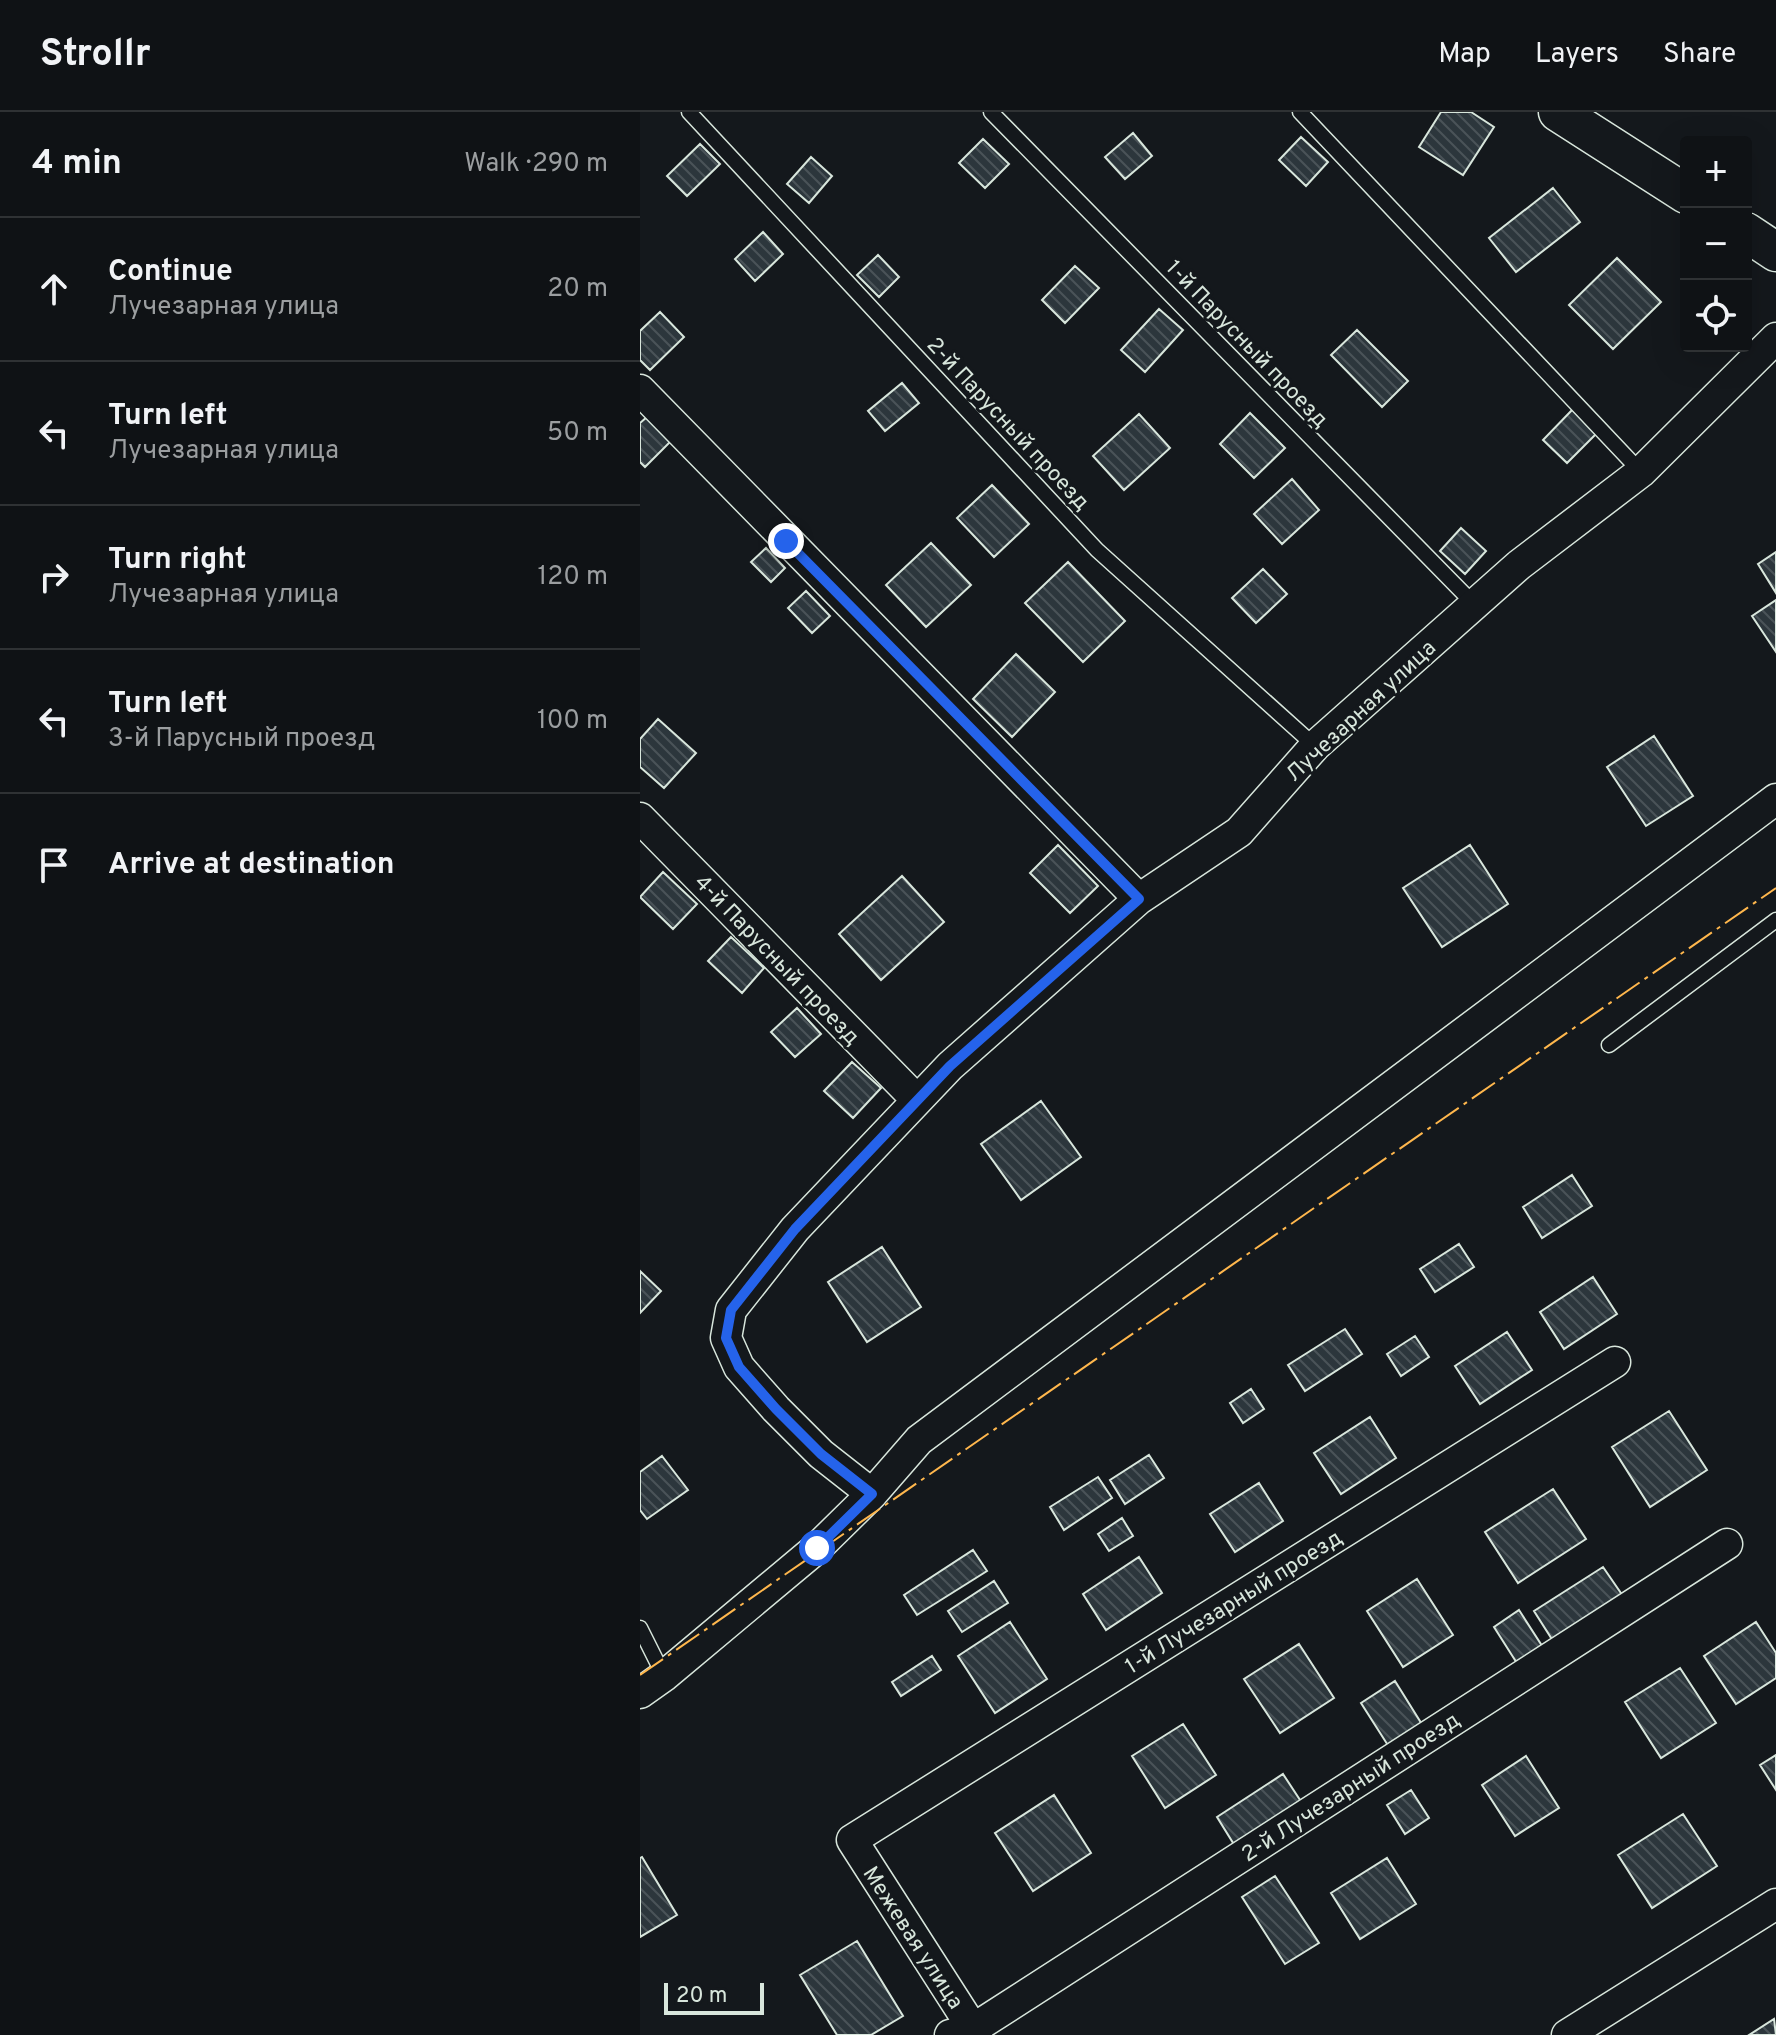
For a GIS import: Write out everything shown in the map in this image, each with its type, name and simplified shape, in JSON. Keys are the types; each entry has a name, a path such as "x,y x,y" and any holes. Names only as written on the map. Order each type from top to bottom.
{"street":[{"path":"1558,112 1680,190"},
{"path":"1752,236 1776,252"},
{"name":"Лучезарная улица","path":"872,1494 821,1454 739,1367 726,1338 731,1310 795,1229 950,1066 1139,899 1239,832 1315,746 1519,565 1641,472 1776,338"},
{"path":"640,390 1139,899"},
{"path":"652,1684 817,1548 872,1494 919,1440 1776,799"},
{"name":"4-й Парусный проезд","path":"640,818 917,1100"},
{"name":"1-й Лучезарный проезд","path":"852,1840 1615,1362"},
{"name":"2-й Лучезарный проезд","path":"967,2033 1727,1544"},
{"name":"Межевая улица","path":"852,1840 967,2033"},
{"path":"1567,2035 1776,1904"}],"lane":[{"name":"2-й Парусный проезд","path":"689,112 1097,550 1315,746"},
{"name":"1-й Парусный проезд","path":"991,112 1475,605"},
{"path":"1300,112 1641,472"},
{"path":"1609,1045 1776,920"},
{"path":"640,1628 652,1684"}],"building":[{"path":"1441,112 1471,112 1494,127 1463,175 1419,147"},
{"path":"1133,133 1152,156 1125,179 1105,157"},
{"path":"1301,137 1328,162 1306,186 1279,160"},
{"path":"983,139 1009,164 985,188 959,163"},
{"path":"700,144 720,164 687,196 667,176"},
{"path":"811,157 832,176 809,203 787,184"},
{"path":"1553,188 1580,222 1516,272 1489,238"},
{"path":"763,232 783,254 755,281 735,259"},
{"path":"878,255 899,277 879,297 857,275"},
{"path":"1617,258 1661,302 1613,349 1569,305"},
{"path":"1075,266 1099,288 1065,323 1042,300"},
{"path":"1159,309 1183,330 1145,372 1121,350"},
{"path":"660,312 684,337 650,370 640,360 640,331"},
{"path":"1357,330 1408,381 1382,407 1331,355"},
{"path":"902,383 919,403 885,431 868,411"},
{"path":"1573,409 1597,433 1567,463 1543,440"},
{"path":"1250,413 1285,448 1254,478 1220,444"},
{"path":"1139,414 1170,448 1124,490 1093,456"},
{"path":"647,417 670,442 645,467 640,462 640,423"},
{"path":"1292,479 1319,510 1282,544 1254,514"},
{"path":"992,485 1029,524 994,557 957,518"},
{"path":"1461,528 1486,551 1465,574 1440,551"},
{"path":"931,543 971,585 926,627 886,585"},
{"path":"766,548 785,568 771,582 751,562"},
{"path":"1776,552 1776,593 1758,564"},
{"path":"1068,562 1125,621 1083,662 1025,603"},
{"path":"1263,569 1287,594 1256,623 1232,598"},
{"path":"806,591 830,616 812,633 788,608"},
{"path":"1776,600 1776,652 1752,616"},
{"path":"1016,654 1055,692 1012,737 973,699"},
{"path":"658,719 696,753 664,788 640,767 640,739"},
{"path":"1654,736 1693,796 1646,826 1607,767"},
{"path":"1058,845 1098,886 1070,913 1030,873"},
{"path":"1470,845 1508,904 1442,947 1403,888"},
{"path":"663,872 697,904 673,929 640,897"},
{"path":"902,876 944,922 881,980 839,934"},
{"path":"731,937 764,968 742,993 708,961"},
{"path":"797,1008 821,1034 795,1057 771,1032"},
{"path":"852,1062 881,1088 853,1118 824,1091"},
{"path":"1041,1101 1081,1157 1021,1200 981,1144"},
{"path":"1572,1175 1592,1206 1542,1238 1523,1207"},
{"path":"1459,1244 1474,1267 1435,1292 1420,1269"},
{"path":"882,1247 921,1307 867,1342 828,1282"},
{"path":"640,1271 661,1291 640,1313"},
{"path":"1593,1277 1617,1314 1564,1349 1540,1312"},
{"path":"1345,1329 1362,1354 1305,1391 1288,1365"},
{"path":"1507,1332 1532,1370 1480,1404 1455,1366"},
{"path":"1415,1336 1429,1357 1401,1376 1387,1354"},
{"path":"1251,1389 1264,1409 1243,1423 1230,1403"},
{"path":"1669,1411 1707,1470 1650,1507 1612,1447"},
{"path":"1370,1417 1396,1458 1341,1494 1314,1453"},
{"path":"1149,1455 1164,1478 1125,1504 1110,1480"},
{"path":"662,1456 688,1490 647,1519 640,1510 640,1472"},
{"path":"1098,1477 1112,1498 1064,1530 1050,1507"},
{"path":"1259,1483 1283,1521 1235,1552 1210,1514"},
{"path":"1553,1489 1586,1539 1518,1583 1485,1532"},
{"path":"1122,1518 1133,1536 1109,1551 1098,1534"},
{"path":"973,1550 987,1571 917,1615 904,1595"},
{"path":"1139,1557 1162,1593 1106,1630 1083,1594"},
{"path":"1603,1567 1625,1599 1555,1644 1534,1611"},
{"path":"1417,1579 1453,1635 1403,1667 1367,1611"},
{"path":"994,1581 1008,1603 962,1632 948,1611"},
{"path":"1519,1610 1546,1652 1520,1668 1494,1627"},
{"path":"1010,1622 1047,1679 995,1713 958,1656"},
{"path":"1756,1622 1776,1653 1776,1678 1736,1704 1704,1656"},
{"path":"1299,1644 1334,1698 1280,1733 1244,1679"},
{"path":"932,1656 941,1670 901,1696 892,1682"},
{"path":"1680,1668 1716,1723 1661,1758 1625,1702"},
{"path":"1395,1681 1423,1726 1389,1747 1361,1703"},
{"path":"1183,1724 1216,1775 1165,1808 1132,1756"},
{"path":"1776,1755 1776,1790 1760,1765"},
{"path":"1526,1756 1559,1808 1515,1836 1482,1785"},
{"path":"1283,1774 1302,1803 1235,1846 1217,1817"},
{"path":"1411,1790 1429,1818 1405,1834 1387,1805"},
{"path":"1054,1795 1091,1853 1033,1891 995,1833"},
{"path":"1683,1814 1717,1866 1652,1908 1618,1855"},
{"path":"640,1858 677,1915 640,1937"},
{"path":"1387,1858 1416,1904 1360,1939 1331,1893"},
{"path":"1275,1876 1319,1943 1285,1964 1242,1897"},
{"path":"857,1941 903,2016 871,2035 837,2035 800,1975"},
{"path":"1774,2019 1776,2035 1749,2035"}],"power":[{"path":"640,1675 1776,888"}],"route":[{"path":"786,541 1139,899 950,1066 795,1229 731,1310 726,1338 739,1367 821,1454 872,1494 817,1548"}]}
